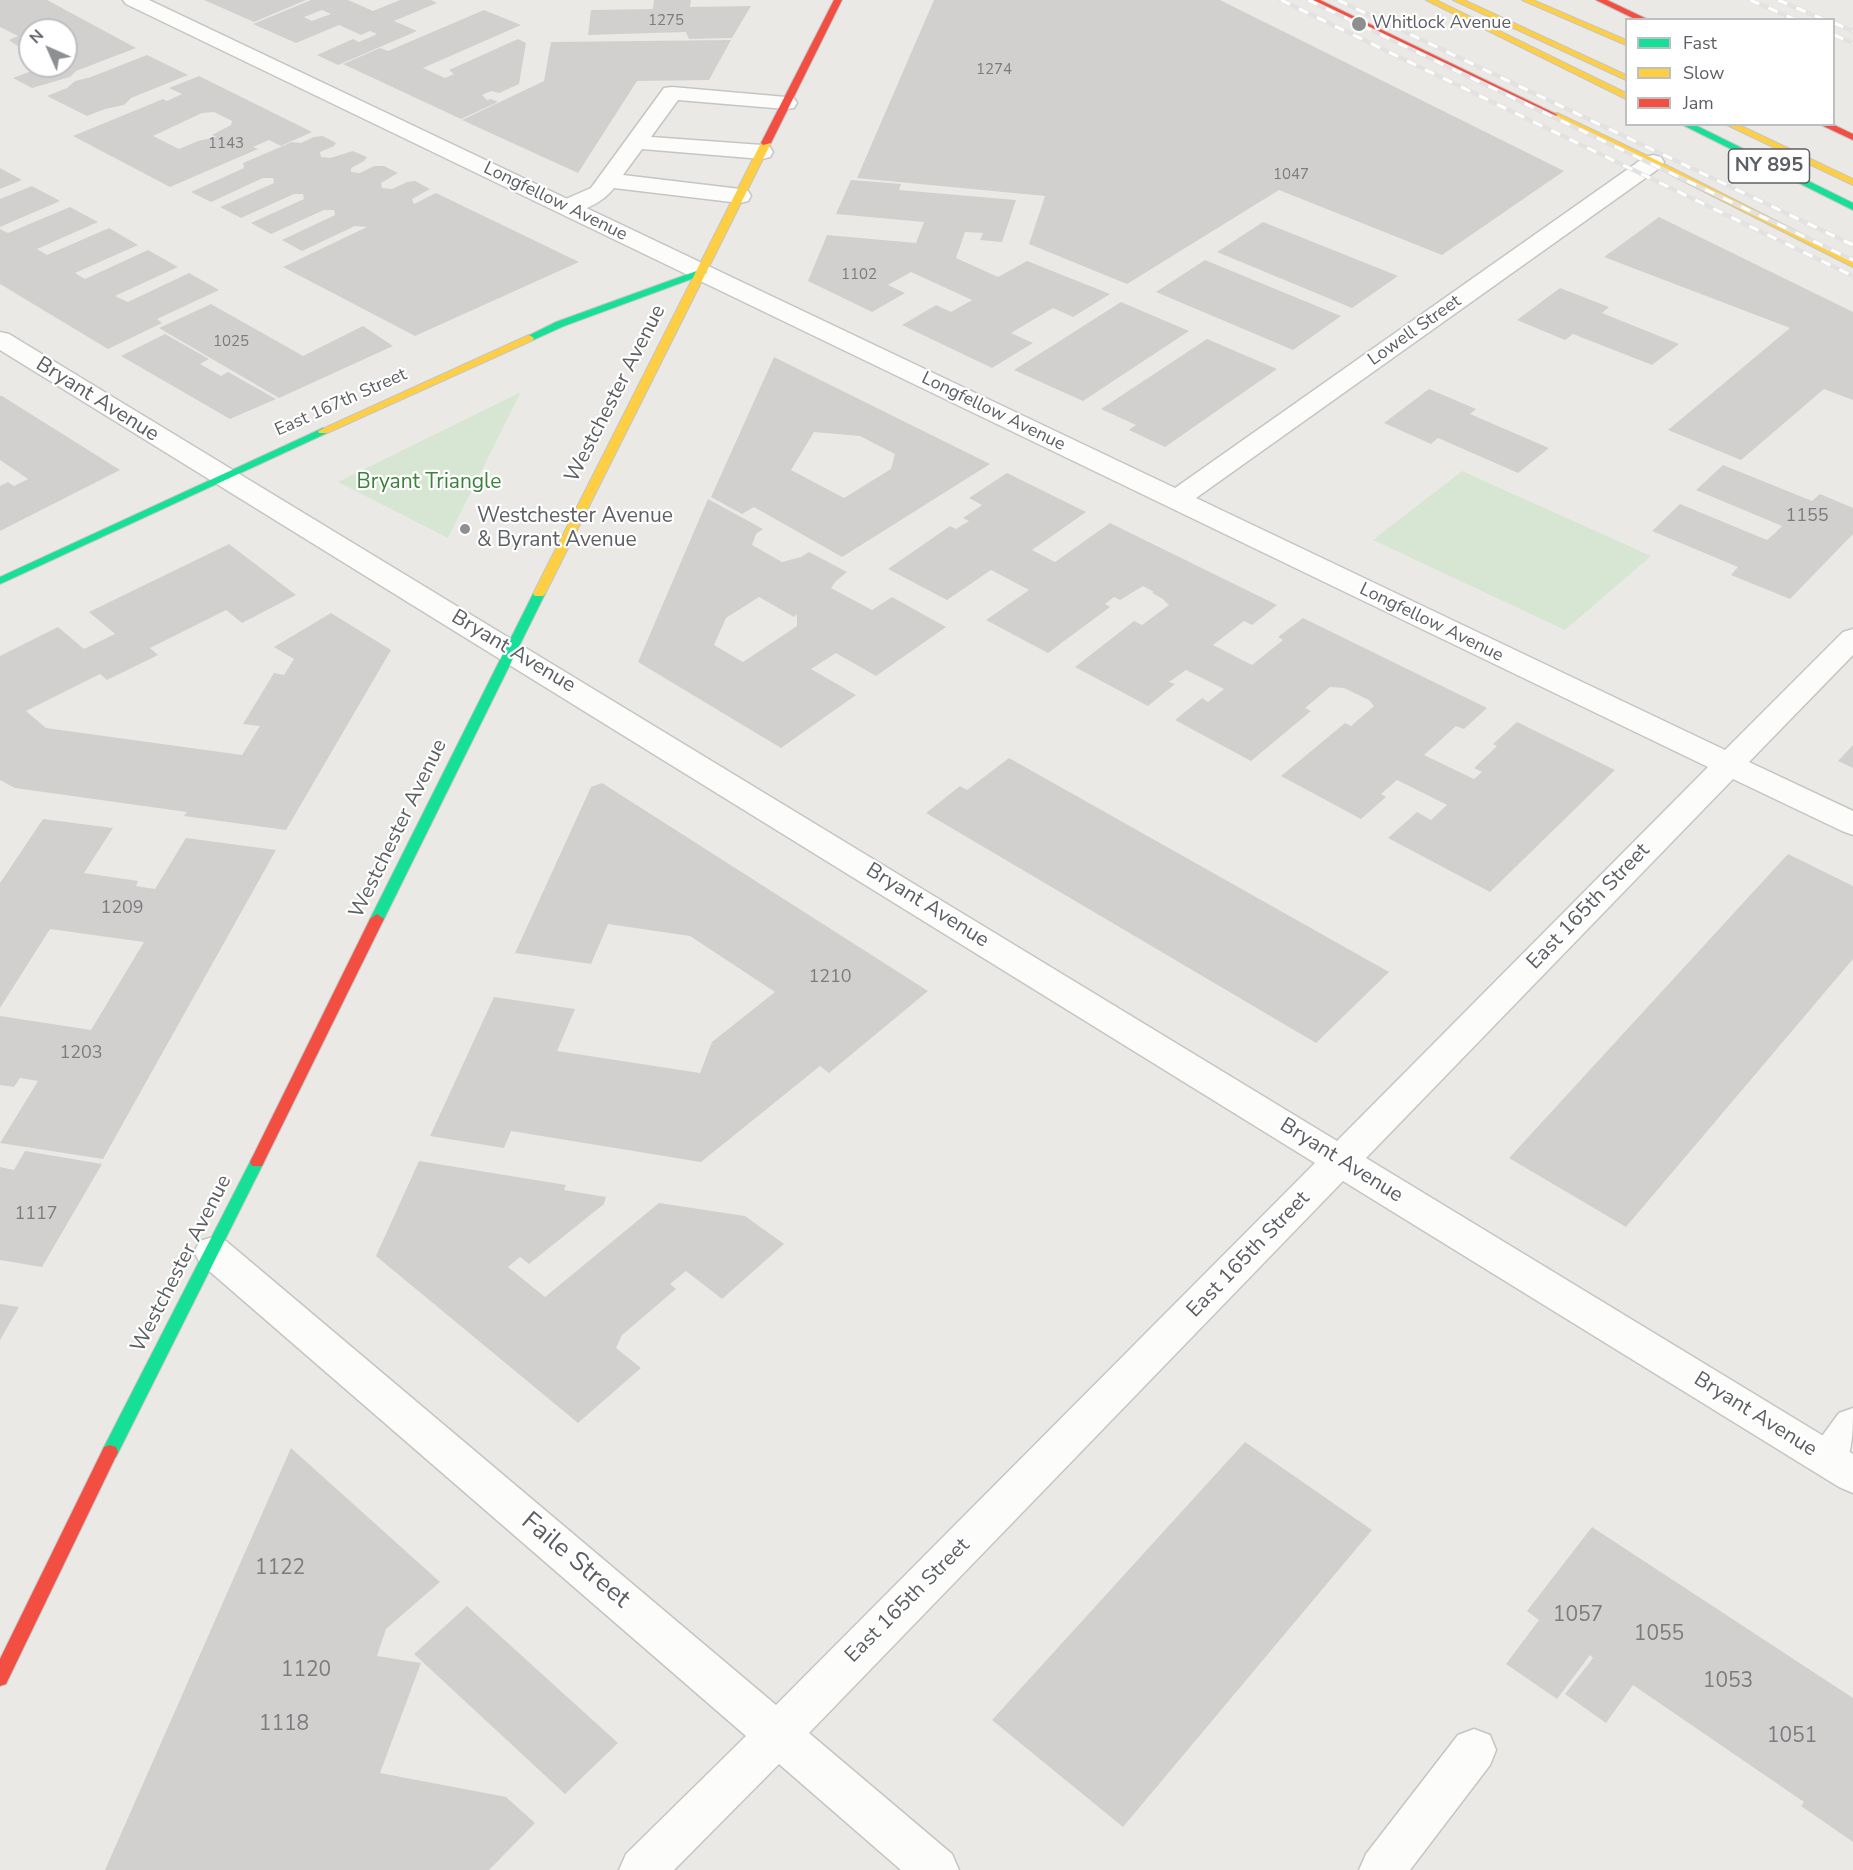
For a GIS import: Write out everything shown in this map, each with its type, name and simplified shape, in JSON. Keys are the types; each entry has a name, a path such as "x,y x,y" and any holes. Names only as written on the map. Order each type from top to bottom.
{"main road":[{"name":"Westchester Avenue","path":"0,1678 142,1386 213,1252 510,651 838,0"},
{"path":"1313,0 1653,162 1853,264"},
{"path":"1430,0 1625,96"},
{"path":"1457,0 1625,78"},
{"path":"1526,0 1625,43"},
{"path":"1600,0 1640,18"},
{"path":"1510,4 1625,56"},
{"name":"NY 895","path":"1689,126 1853,207"},
{"path":"1733,126 1853,182"},
{"name":"NY 895","path":"1828,126 1853,136"},
{"name":"East 167th Street","path":"0,581 222,477 560,324 702,272"}],"street":[{"name":"Longfellow Avenue","path":"133,0 1853,824"},
{"path":"567,207 599,193 672,93 786,103"},
{"path":"636,142 762,152"},
{"name":"Lowell Street","path":"1176,500 1653,162"},
{"path":"608,180 740,196"},
{"name":"Bryant Avenue","path":"0,339 1841,1467"},
{"name":"East 165th Street","path":"642,1870 1853,638"},
{"name":"Faile Street","path":"213,1252 936,1870"},
{"path":"1841,1467 1853,1425"},
{"path":"1382,1870 1474,1750"}],"green space":[{"name":"Bryant Triangle","path":"521,392 448,538 338,482"},
{"path":"1462,471 1651,556 1565,630 1373,540"}],"building":[{"path":"0,0 47,0 136,48 78,70 78,18 18,18 18,36 0,27"},
{"path":"204,0 306,0 254,22"},
{"path":"311,0 348,0 373,11 400,0 431,0 437,3 394,21 417,31 338,65 317,55 353,39 359,42 377,34 370,31 361,35 339,25 296,43 253,24","holes":["322,10 331,14 312,21 304,17"]},
{"path":"654,0 691,0 690,7 751,6 732,38 689,39 686,32 588,35 591,10 653,9"},
{"path":"934,0 1220,0 1564,171 1442,255 1279,190 1127,284 1029,244 1045,196 857,178"},
{"path":"484,10 521,25 423,68 445,78 454,74 449,70 518,39 526,43 519,84 499,93 491,91 482,95 487,100 498,102 461,119 343,64 380,48 388,51"},
{"path":"18,36 18,46 9,40"},
{"path":"731,40 709,80 637,81 578,173 462,120 544,81 551,42"},
{"path":"147,55 188,75 131,98 124,105 87,116 47,96 67,88 75,81"},
{"path":"18,76 18,78 67,78 32,88 13,78"},
{"path":"199,76 312,132 281,146 269,140 253,147 258,149 170,187 73,136 163,99 167,101 182,94 169,88","holes":["214,112 232,121 231,125 212,135 216,137 179,149 153,136 202,113"]},
{"path":"323,136 336,143 320,152 321,157 330,158 353,151 367,157 351,168 351,172 360,173 374,166 384,166 398,173 381,183 382,188 392,189 415,181 430,189 412,199 414,204 436,193 579,262 415,336 283,267 367,227 355,226 302,251 282,240 335,215 334,210 324,210 271,234 251,223 304,199 303,194 294,194 241,218 220,207 274,183 273,178 263,178 211,202 191,192 244,168 243,163 292,142 301,143"},
{"path":"0,168 22,180 0,189"},
{"path":"851,180 901,184 899,190 1016,200 1002,242 980,240 983,233 965,232 956,258 998,277 1027,261 1110,294 1073,317 1053,308 1011,333 1033,343 992,368 902,325 936,305 951,312 972,300 911,272 888,285 905,293 872,312 808,281 827,235 916,243 924,222 836,214"},
{"path":"32,186 60,201 0,227 0,199"},
{"path":"70,207 98,222 37,249 47,255 109,228 138,245 75,273 85,279 148,250 178,267 115,296 128,302 189,273 219,290 157,319 162,323 108,349 0,284 0,229 8,233"},
{"path":"1659,217 1853,312 1853,400 1824,389 1741,460 1668,430 1790,328 1604,257"},
{"path":"1263,222 1398,276 1352,308 1217,252"},
{"path":"1205,260 1341,316 1293,350 1156,292"},
{"path":"1560,288 1609,307 1602,313 1679,344 1652,365 1573,334 1565,340 1517,320"},
{"path":"1121,302 1189,331 1083,401 1014,370"},
{"path":"211,304 303,356 363,326 393,346 279,398 159,328"},
{"path":"165,334 209,359 200,364 221,376 228,372 276,399 230,419 121,356"},
{"path":"1207,339 1277,369 1165,447 1129,430 1136,425 1101,409"},
{"path":"774,357 990,464 842,557 754,507 742,514 711,497","holes":["814,432 860,436 895,454 891,469 844,498 791,470"]},
{"path":"1429,389 1476,409 1470,414 1549,448 1518,473 1438,438 1431,444 1384,423"},
{"path":"0,396 120,470 0,531 0,486 8,482 14,486 28,479 0,460"},
{"path":"1723,465 1812,501 1820,494 1853,508 1853,534 1790,599 1731,575 1738,567 1652,531 1680,504 1767,540 1774,534 1782,526 1696,490"},
{"path":"1007,473 1086,512 1032,550 1055,562 1110,523 1277,605 1252,625 1244,621 1213,645 1252,665 1283,640 1278,637 1303,618 1487,708 1464,729 1456,726 1424,755 1474,779 1482,772 1474,768 1497,746 1493,744 1517,722 1615,770 1490,892 1388,838 1417,812 1431,820 1447,805 1397,780 1381,794 1386,797 1361,819 1281,776 1345,723 1351,726 1374,706 1369,700 1344,688 1330,687 1305,708 1311,711 1251,761 1175,720 1202,698 1208,702 1224,689 1186,670 1169,682 1175,684 1148,706 1075,667 1134,621 1142,625 1169,605 1143,586 1120,600 1114,597 1105,604 1110,607 1048,653 986,620 1029,590 991,570 947,600 888,569 950,526 956,529 969,521 963,518 982,505 969,498"},
{"path":"708,499 763,529 756,534 752,545 782,562 801,557 809,552 847,572 831,588 872,610 892,597 946,627 876,676 836,653 811,669 856,695 781,748 638,662","holes":["759,597 794,617 797,614 797,626 743,662 714,645 726,618"]},
{"path":"229,544 296,595 242,623 226,610 150,648 158,655 107,680 100,674 26,711 46,728 242,755 260,726 243,724 274,673 284,675 294,659 274,647 331,613 391,650 286,830 184,816 187,812 15,788 0,780 0,656 58,627 84,649 115,634 89,612"},
{"path":"1853,745 1853,768 1838,761"},
{"path":"1009,758 1389,972 1316,1043 926,813 960,786 967,790"},
{"path":"602,783 928,991 829,1073 820,1066 701,1162 511,1131 504,1148 430,1136 494,997 575,1009 557,1051 700,1073 712,1042 775,992 690,936 608,924 591,964 515,953 591,787"},
{"path":"43,819 113,828 84,873 138,881 136,886 155,889 186,838 276,850 103,1159 0,1143 38,1081 20,1078 14,1087 0,1085 0,1016 91,1030 144,942 50,929 0,1008 0,883"},
{"path":"1788,854 1853,886 1853,959 1626,1227 1509,1158"},
{"path":"25,1151 102,1164 42,1267 0,1260 0,1167 14,1170"},
{"path":"419,1161 566,1185 564,1190 606,1197 604,1204 529,1264 520,1257 508,1267 545,1297 659,1203 745,1216 784,1244 722,1299 686,1271 670,1284 676,1289 622,1335 616,1348 641,1368 578,1423 376,1256"},
{"path":"0,1304 19,1307 0,1340"},
{"path":"1245,1442 1372,1530 1123,1827 992,1720"},
{"path":"291,1448 440,1582 386,1629 377,1656 421,1663 380,1773 506,1797 535,1823 489,1870 105,1870"},
{"path":"1592,1527 1853,1698 1853,1842 1801,1806 1804,1802 1633,1685 1606,1723 1565,1694 1593,1658 1590,1655 1557,1699 1506,1664 1539,1620 1527,1611"},
{"path":"467,1606 618,1743 565,1794 414,1654"}],"railway":[{"path":"1281,0 1853,276"},
{"path":"1308,0 1853,260"},
{"path":"1338,0 1853,245"},
{"path":"1750,0 1791,18"},
{"path":"1778,0 1820,18"},
{"path":"1835,23 1853,31"},
{"path":"1835,35 1853,43"}],"traffic: fast":[{"path":"1689,126 1853,207"},
{"path":"529,338 560,324 702,272"},
{"path":"0,581 323,431"},
{"path":"377,919 539,594"},
{"path":"110,1452 257,1162"}],"traffic: slow":[{"path":"1430,0 1625,96"},
{"path":"1457,0 1625,78"},
{"path":"1526,0 1625,43"},
{"path":"1554,115 1653,162 1853,264"},
{"path":"1733,126 1853,182"},
{"path":"539,594 766,143"},
{"path":"323,431 529,338"}],"traffic: jam":[{"path":"766,143 838,0"},
{"path":"1313,0 1554,115"},
{"path":"1600,0 1640,18"},
{"path":"1828,126 1853,137"},
{"path":"257,1162 377,919"},
{"path":"0,1678 110,1452"}],"place":[{"name":"Whitlock Avenue","path":"1359,24"},
{"name":"Westchester Avenue & Byrant Avenue","path":"465,529"}]}
